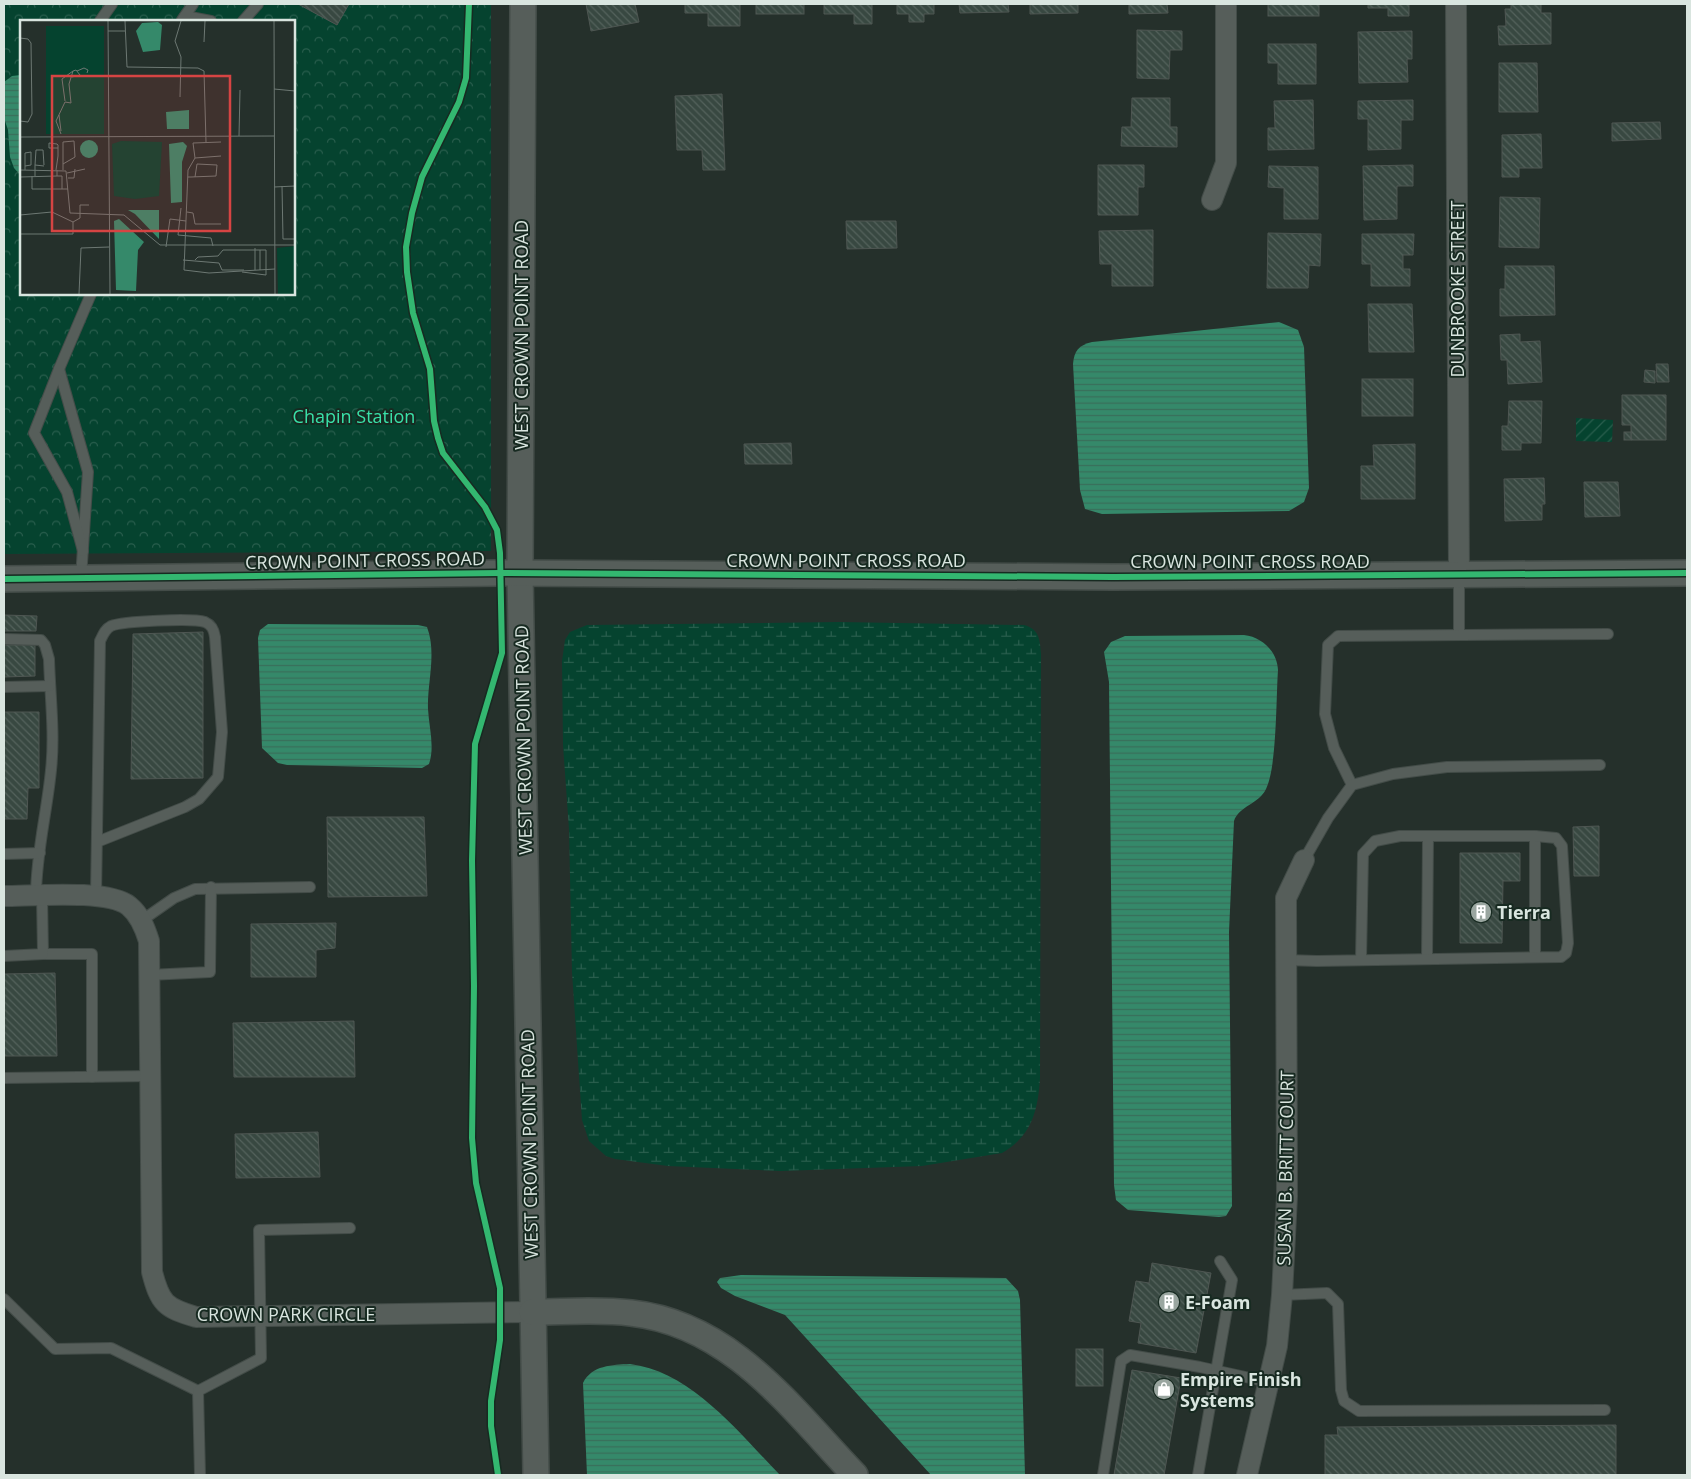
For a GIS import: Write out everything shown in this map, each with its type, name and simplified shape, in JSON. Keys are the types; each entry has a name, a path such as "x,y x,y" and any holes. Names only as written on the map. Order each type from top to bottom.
{"street":[{"name":"WEST CROWN POINT ROAD","path":"523,4 520,573 536,1475"},
{"path":"1212,200 1226,163 1226,4"},
{"name":"DUNBROOKE STREET","path":"1456,4 1458,575"},
{"name":"CROWN POINT CROSS ROAD","path":"4,579 520,573 1113,577 1687,572"},
{"name":"SUSAN B. BRITT COURT","path":"1247,1475 1277,1346 1282,1295 1286,1196 1286,898 1304,860"},
{"name":"CROWN PARK CIRCLE","path":"4,896 108,896 127,904 142,921 149,941 152,1272 158,1295 171,1309 196,1317 532,1312 630,1313 681,1324 723,1345 758,1374 855,1475"}],"lane":[{"path":"101,20 112,4"},
{"path":"193,4 183,18 202,20"},
{"path":"244,20 258,4"},
{"path":"83,551 67,492 34,433 58,369 91,295"},
{"path":"58,369 88,472 81,578"},
{"path":"1458,575 1459,635"},
{"path":"96,896 100,641 104,632 110,626 129,622 192,620 206,623 213,628 215,637 222,732 218,777 199,799 185,808 97,842"},
{"path":"1352,785 1334,748 1326,714 1328,644 1338,636 1608,634"},
{"path":"4,639 41,640 45,644 49,659 52,767 36,876 43,954"},
{"path":"4,687 50,686"},
{"path":"1304,860 1328,818 1352,785 1392,774 1447,767 1600,765"},
{"path":"1286,960 1561,957 1566,953 1568,944 1562,846 1556,838 1535,836 1428,838 1400,836 1375,841 1363,854 1360,959"},
{"path":"1535,836 1535,957"},
{"path":"1427,958 1428,838"},
{"path":"4,854 40,853"},
{"path":"149,975 210,972 211,887"},
{"path":"142,921 174,898 195,889 211,887 310,887"},
{"path":"4,956 92,954 92,1077"},
{"path":"4,1078 151,1076"},
{"path":"198,1390 261,1358 259,1230 350,1228"},
{"path":"1198,1475 1232,1280 1220,1261"},
{"path":"1282,1295 1328,1293 1338,1304 1341,1390 1344,1401 1359,1411 1605,1410"},
{"path":"4,1299 56,1348 111,1348 198,1390"},
{"path":"1103,1475 1121,1361 1130,1355 1216,1370 1268,1382"},
{"path":"198,1390 200,1475"}],"green space":[{"name":"Chapin Station","path":"4,4 491,4 491,551 4,554"},
{"path":"1576,418 1613,420 1612,442 1576,441"},
{"path":"839,622 1024,625 1033,629 1038,635 1041,654 1040,1078 1032,1121 1020,1139 1002,1153 922,1166 781,1171 668,1166 615,1159 606,1156 589,1141 582,1120 572,972 569,829 563,745 562,661 565,640 570,632 587,625"}],"shaded area":[{"path":"20,75 20,175 14,168 10,157 8,130 4,118 4,82 12,76"},
{"path":"1279,322 1298,330 1304,347 1309,488 1304,502 1289,511 1102,514 1085,509 1080,490 1073,364 1078,349 1092,342"},
{"path":"268,624 418,625 427,627 431,647 428,709 432,744 429,764 422,768 287,765 278,763 262,748 258,638 260,630"},
{"path":"1244,635 1257,639 1272,651 1278,670 1274,749 1270,779 1263,794 1240,812 1234,821 1229,932 1232,1206 1226,1216 1219,1217 1128,1210 1116,1200 1114,1185 1109,682 1104,652 1111,642 1125,636"},
{"path":"741,1275 1006,1278 1018,1291 1020,1300 1025,1475 931,1475 785,1315 735,1296 721,1288 717,1282 720,1278"},
{"path":"630,1364 652,1369 694,1391 731,1424 780,1475 587,1475 583,1383 597,1369"}],"building":[{"path":"298,4 349,4 337,25"},
{"path":"586,4 635,4 639,22 591,31"},
{"path":"685,4 740,4 740,26 708,26 708,13 685,13"},
{"path":"756,4 804,4 804,14 756,14"},
{"path":"824,4 872,4 872,24 854,24 854,14 824,14"},
{"path":"897,4 934,4 934,14 924,14 924,22 909,22 909,14 897,14"},
{"path":"959,4 1008,4 1009,12 960,13"},
{"path":"1030,4 1078,4 1078,13 1030,14"},
{"path":"1129,4 1167,4 1168,13 1129,14"},
{"path":"1268,4 1319,4 1319,16 1268,16"},
{"path":"1368,4 1409,4 1409,16 1388,16 1388,8 1368,8"},
{"path":"1511,4 1541,4 1541,13 1551,13 1551,44 1499,45 1498,26 1506,26 1505,9 1511,9"},
{"path":"1137,30 1182,31 1182,50 1170,50 1169,79 1137,78"},
{"path":"1412,31 1412,59 1407,59 1408,82 1359,83 1358,32"},
{"path":"1268,44 1316,44 1316,84 1278,84 1278,63 1268,63"},
{"path":"1499,63 1537,63 1538,112 1499,112"},
{"path":"722,94 725,170 703,170 702,150 677,150 675,96"},
{"path":"1132,98 1170,98 1170,127 1177,127 1177,147 1121,146 1122,127 1131,127"},
{"path":"1313,100 1314,149 1268,150 1268,128 1275,128 1274,101"},
{"path":"1413,100 1413,120 1401,120 1401,149 1368,150 1368,119 1358,119 1358,101"},
{"path":"1660,122 1661,139 1612,141 1612,123"},
{"path":"1541,134 1542,168 1519,168 1519,177 1502,177 1502,135"},
{"path":"1098,165 1144,165 1144,187 1138,187 1138,215 1098,215"},
{"path":"1413,165 1413,186 1397,186 1397,219 1364,220 1363,166"},
{"path":"1269,166 1318,167 1318,219 1284,219 1284,188 1268,187"},
{"path":"1500,197 1540,198 1539,248 1499,247"},
{"path":"846,221 896,221 897,248 847,249"},
{"path":"1153,230 1153,286 1112,286 1112,264 1100,264 1099,231"},
{"path":"1268,233 1321,234 1320,266 1309,265 1308,288 1267,288"},
{"path":"1362,234 1414,234 1413,255 1403,255 1403,269 1410,269 1410,286 1371,286 1371,264 1362,264"},
{"path":"1505,266 1554,266 1555,315 1500,316 1500,289 1505,289"},
{"path":"1368,304 1412,304 1414,352 1369,352"},
{"path":"1520,334 1520,342 1540,341 1542,382 1508,384 1507,360 1501,360 1500,335"},
{"path":"1656,364 1668,364 1669,382 1657,382"},
{"path":"1645,370 1655,371 1655,383 1644,382"},
{"path":"1362,379 1413,379 1413,416 1362,416"},
{"path":"1622,395 1666,395 1666,440 1631,440 1631,425 1622,425"},
{"path":"1509,401 1542,401 1541,443 1521,443 1521,450 1502,450 1502,426 1508,426"},
{"path":"1624,432 1631,432 1631,440 1624,440"},
{"path":"791,443 792,464 745,464 744,444"},
{"path":"1415,444 1415,499 1361,499 1361,466 1374,466 1373,445"},
{"path":"1544,478 1545,504 1542,504 1542,520 1505,521 1504,479"},
{"path":"1584,482 1618,482 1620,516 1585,517"},
{"path":"4,615 37,616 36,631 4,631"},
{"path":"203,632 203,778 131,779 133,634"},
{"path":"4,645 35,645 35,676 4,677"},
{"path":"4,712 39,712 39,788 28,788 27,819 4,819"},
{"path":"327,817 424,817 427,896 328,897"},
{"path":"1599,826 1599,876 1574,876 1573,827"},
{"name":"Tierra","path":"1460,853 1520,853 1520,881 1503,881 1502,943 1460,943"},
{"path":"336,923 335,948 316,950 316,977 251,977 251,924"},
{"path":"55,973 57,1056 4,1056 4,974"},
{"path":"354,1021 355,1077 234,1077 233,1023"},
{"path":"318,1132 320,1177 236,1178 235,1134"},
{"name":"E-Foam","path":"1152,1263 1211,1273 1196,1353 1138,1343 1141,1323 1129,1321 1136,1281 1149,1283"},
{"path":"1076,1349 1103,1349 1103,1386 1076,1386"},
{"path":"1132,1370 1181,1378 1164,1475 1114,1475"},
{"path":"1616,1425 1616,1475 1325,1475 1325,1435 1338,1435 1337,1427"}],"cycle path":[{"path":"469,4 466,78 459,102 422,177 412,213 406,247 407,272 413,313 430,369 434,421 438,438 443,453 485,507 497,530 500,553 502,653 475,744 472,861 474,986 472,1138 476,1183 500,1288 500,1340 491,1401 491,1426 498,1475"},
{"path":"4,579 500,573 1113,577 1687,573"}],"place":[{"name":"Tierra","path":"1481,912"},
{"name":"E-Foam","path":"1169,1302"},
{"name":"Empire Finish Systems","path":"1164,1389"}]}
